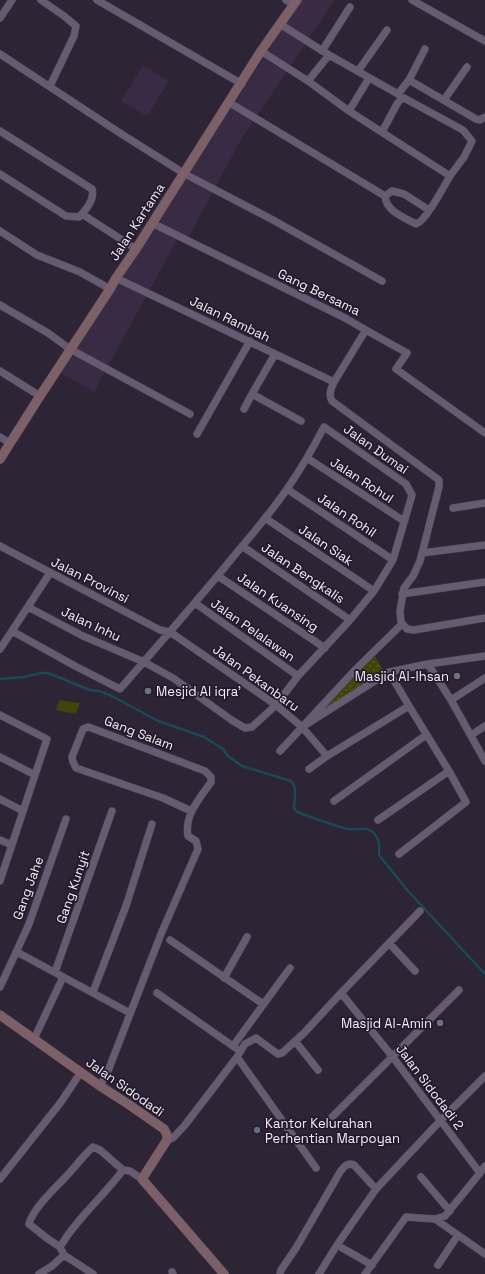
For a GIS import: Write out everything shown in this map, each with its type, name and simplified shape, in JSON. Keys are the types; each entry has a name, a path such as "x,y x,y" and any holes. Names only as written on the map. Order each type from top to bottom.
{"main road":[{"name":"Jalan Kartama","path":"0,459 116,278 185,174 280,24 292,2"},
{"name":"Jalan Sidodadi","path":"0,1015 100,1086 164,1129 167,1140"},
{"path":"167,1140 142,1179 224,1274"}],"street":[{"path":"0,18 12,0"},
{"path":"40,0 76,26 74,36 50,86"},
{"path":"97,0 242,84"},
{"path":"412,0 485,41"},
{"path":"322,51 350,6"},
{"path":"280,24 322,51 398,94 409,80 425,49"},
{"path":"358,71 387,30"},
{"path":"262,52 450,176"},
{"path":"0,54 185,174 273,220 382,281"},
{"path":"308,81 329,55"},
{"path":"444,100 468,67"},
{"path":"350,111 369,78"},
{"path":"409,80 476,119 483,120 485,117"},
{"path":"230,103 384,196 387,206 400,216 416,224 421,221 429,210 471,145 472,141 462,130 404,98 397,104 382,132"},
{"path":"0,132 92,189 94,193 79,217 66,216 0,174"},
{"path":"384,196 392,191 404,194 429,210"},
{"path":"82,214 136,249"},
{"name":"Gang Bersama","path":"152,223 345,318 364,329 364,333 334,382 330,398 332,402 366,425 439,480 439,487 422,554"},
{"path":"0,231 37,256 80,272 110,289"},
{"name":"Jalan Rambah","path":"116,278 334,382"},
{"path":"0,305 48,333 70,349 190,414"},
{"path":"364,329 407,353 396,368 485,433"},
{"path":"197,434 250,341"},
{"path":"244,409 275,354"},
{"path":"0,371 40,396"},
{"path":"252,394 301,421"},
{"name":"Jalan Dumai","path":"324,427 406,484 412,495 393,560 374,591 325,648 298,676 276,705 252,727 244,728 173,678 144,662 218,576 287,489 324,427"},
{"path":"0,437 10,443"},
{"name":"Jalan Rohul","path":"306,458 404,521"},
{"name":"Jalan Rohil","path":"287,489 393,560"},
{"path":"453,508 485,503"},
{"name":"Jalan Siak","path":"265,518 374,591"},
{"name":"Jalan Provinsi","path":"0,546 160,630 170,632"},
{"name":"Jalan Bengkalis","path":"242,546 350,620"},
{"path":"485,546 422,554 413,576 404,588 400,611 402,624 407,629 414,630 485,618"},
{"path":"0,648 50,573"},
{"name":"Jalan Kuansing","path":"218,576 325,648"},
{"path":"402,594 485,582"},
{"name":"Jalan Pelalawan","path":"195,603 298,676"},
{"name":"Jalan Inhu","path":"28,606 83,636 144,662"},
{"name":"Jalan Pekanbaru","path":"170,632 276,705 302,727 356,669 402,624"},
{"path":"12,630 75,666 120,689 144,662"},
{"path":"280,751 302,727 389,672 428,664 485,656"},
{"path":"428,664 451,700 485,761"},
{"path":"389,672 466,800 465,804 399,854"},
{"path":"451,700 485,678"},
{"path":"309,769 326,756 409,706"},
{"path":"0,715 47,739 0,880"},
{"path":"471,735 485,726"},
{"name":"Gang Salam","path":"130,1013 168,919 193,864 198,849 196,841 188,836 187,830 191,812 211,782 211,777 205,771 94,729 88,727 83,729 72,757 72,762 76,768 163,798 191,812"},
{"path":"302,727 326,756"},
{"path":"334,801 426,735"},
{"path":"0,757 34,775"},
{"path":"378,820 449,771"},
{"path":"0,799 23,811"},
{"name":"Gang Kunyit","path":"55,972 112,811"},
{"name":"Gang Jahe","path":"0,987 29,924 66,819"},
{"path":"93,992 126,906 152,824"},
{"path":"0,840 12,845"},
{"path":"167,1140 173,1138 185,1125 245,1044 256,1038 278,1054 282,1053 420,911"},
{"path":"224,978 247,938"},
{"path":"170,940 263,1004"},
{"path":"389,943 415,971"},
{"path":"17,952 130,1013 108,1071 100,1086"},
{"path":"233,1046 290,968"},
{"path":"34,1039 63,977"},
{"path":"332,1117 459,990"},
{"name":"Jalan Sidodadi 2","path":"341,993 392,1056 480,1173"},
{"path":"156,994 233,1046 316,1168"},
{"path":"294,1041 318,1070"},
{"path":"0,1179 61,1102 80,1072"},
{"path":"319,1274 337,1245 376,1189 485,1076"},
{"path":"93,1274 64,1255 60,1247 29,1224 30,1219 85,1154 93,1147 100,1150 123,1170 130,1171 142,1179"},
{"path":"280,1274 340,1172 346,1165 354,1165 376,1189"},
{"path":"365,1274 406,1217 435,1219 445,1216 485,1166"},
{"path":"60,1247 68,1233 123,1170"},
{"path":"421,1177 450,1211"},
{"path":"435,1219 485,1254"},
{"path":"438,1265 458,1235"},
{"path":"337,1245 372,1265"},
{"path":"40,1274 64,1255"}],"shaded area":[{"path":"301,0 335,0 242,138 189,236 177,240 94,392 61,373"},
{"path":"143,65 169,81 147,116 121,101"}],"green space":[{"path":"374,655 384,671 313,717"},
{"path":"59,700 80,703 76,714 56,710"}],"waterway":[{"path":"0,679 48,673 90,690 99,691 112,696 158,721 204,737 223,749 228,756 242,766 291,781 295,793 294,808 297,812 348,829 365,829 373,832 378,841 379,855 408,891 485,974"}],"place":[{"name":"Masjid Al-Ihsan","path":"457,676"},
{"name":"Mesjid Al iqra'","path":"148,691"},
{"name":"Masjid Al-Amin","path":"440,1023"},
{"name":"Kantor Kelurahan Perhentian Marpoyan","path":"257,1130"}]}
